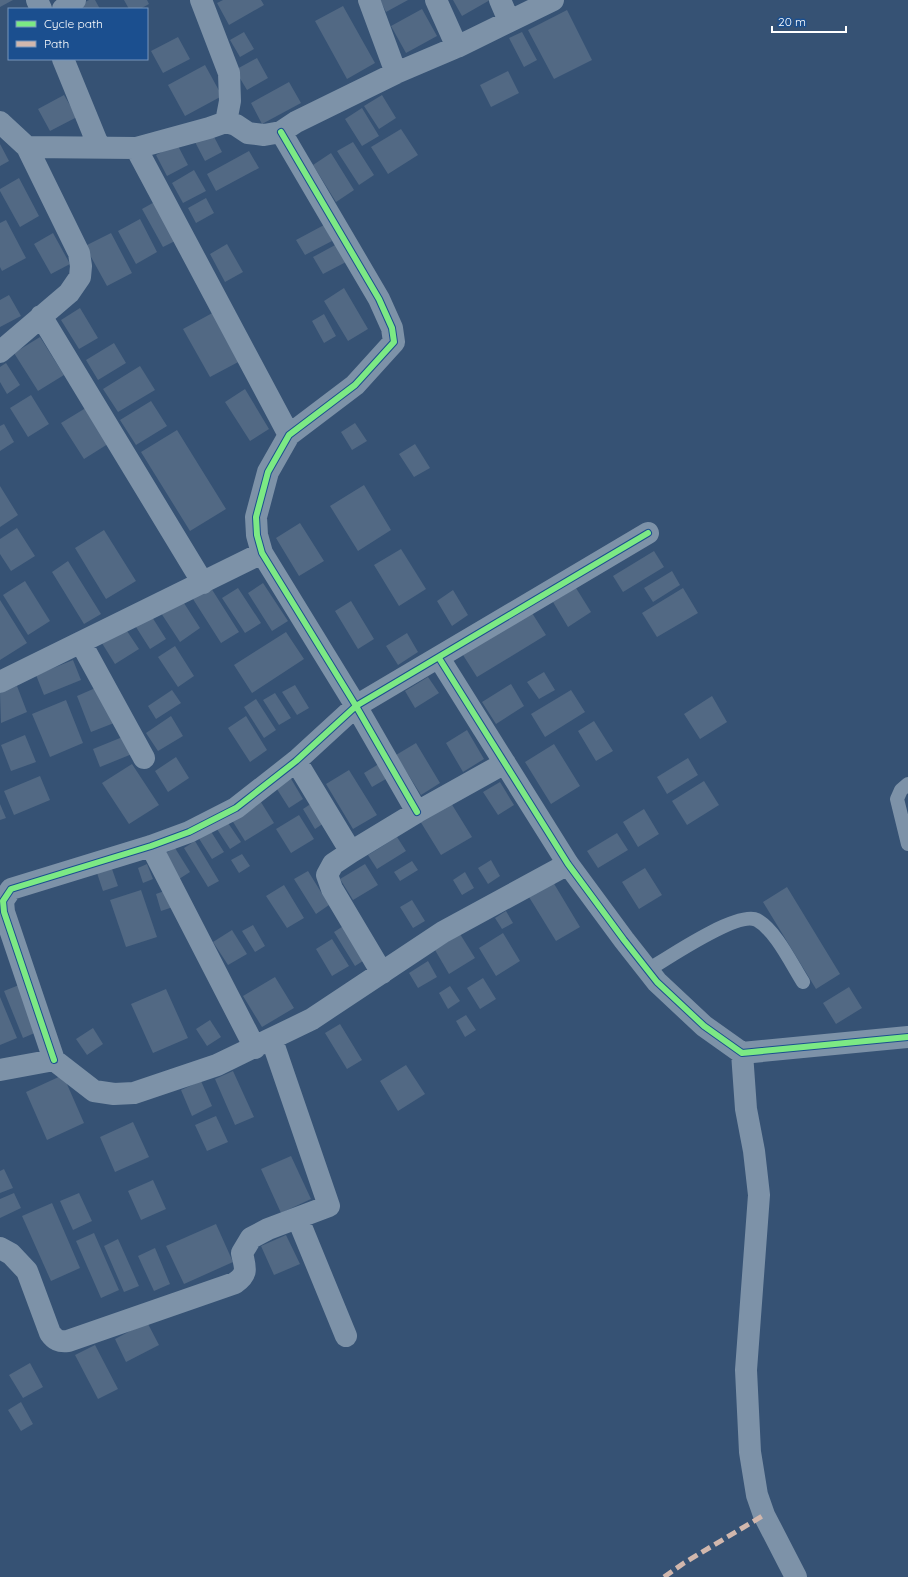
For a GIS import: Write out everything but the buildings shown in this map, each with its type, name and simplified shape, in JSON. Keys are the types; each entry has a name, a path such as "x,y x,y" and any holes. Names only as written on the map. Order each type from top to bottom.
{"street":[{"path":"64,8 75,0"},
{"path":"201,0 229,73 230,101 226,122"},
{"path":"369,0 396,73"},
{"path":"436,0 457,47"},
{"path":"500,0 509,22"},
{"path":"27,147 136,148 226,122 236,125 248,132 264,135 281,132 296,122 396,73 457,47 553,0"},
{"path":"63,60 99,148"},
{"path":"0,122 27,147 78,253 81,266 80,277 69,293 0,352"},
{"path":"281,132 379,299 392,328 394,342 355,385 289,435 268,472 256,517 257,535 262,553 356,706 417,812"},
{"path":"136,148 289,435"},
{"path":"41,316 204,583"},
{"path":"568,864 443,932 312,1019 217,1066 134,1093 114,1094 94,1091 54,1060 4,912 3,901 5,886 151,846 189,832 236,808 296,761 356,706 648,533"},
{"path":"0,682 204,583 262,553"},
{"path":"81,643 144,758"},
{"path":"439,658 568,864 648,970 704,1026 742,1053 908,1037"},
{"path":"296,761 350,852"},
{"path":"382,973 328,879 327,875 333,864 350,852 417,812 505,763"},
{"path":"0,1248 12,1254 27,1271 50,1333 55,1339 61,1342 68,1341 235,1283 243,1278 246,1271 242,1253 251,1238 268,1228 298,1219 329,1206 263,1044 151,846"},
{"path":"742,1053 746,1109 754,1151 759,1195 746,1370 750,1452 757,1495 764,1515 796,1577"},
{"path":"0,1070 54,1060"},
{"path":"298,1219 346,1336"}],"lane":[{"path":"908,784 901,790 897,799 908,844"},
{"path":"648,970 703,937 736,920 756,919 769,929 803,982"}],"marked path":[{"path":"664,1577 684,1563 764,1515"}],"cycle path":[{"path":"281,132 379,299 392,328 394,342 355,385 289,435 268,472 256,517 257,535 262,553 356,706 417,812"},
{"path":"54,1060 4,912 3,901 11,889 151,846 189,832 236,808 296,761 356,706 648,533"},
{"path":"439,658 568,864 657,982 704,1026 742,1053 908,1037"}]}
